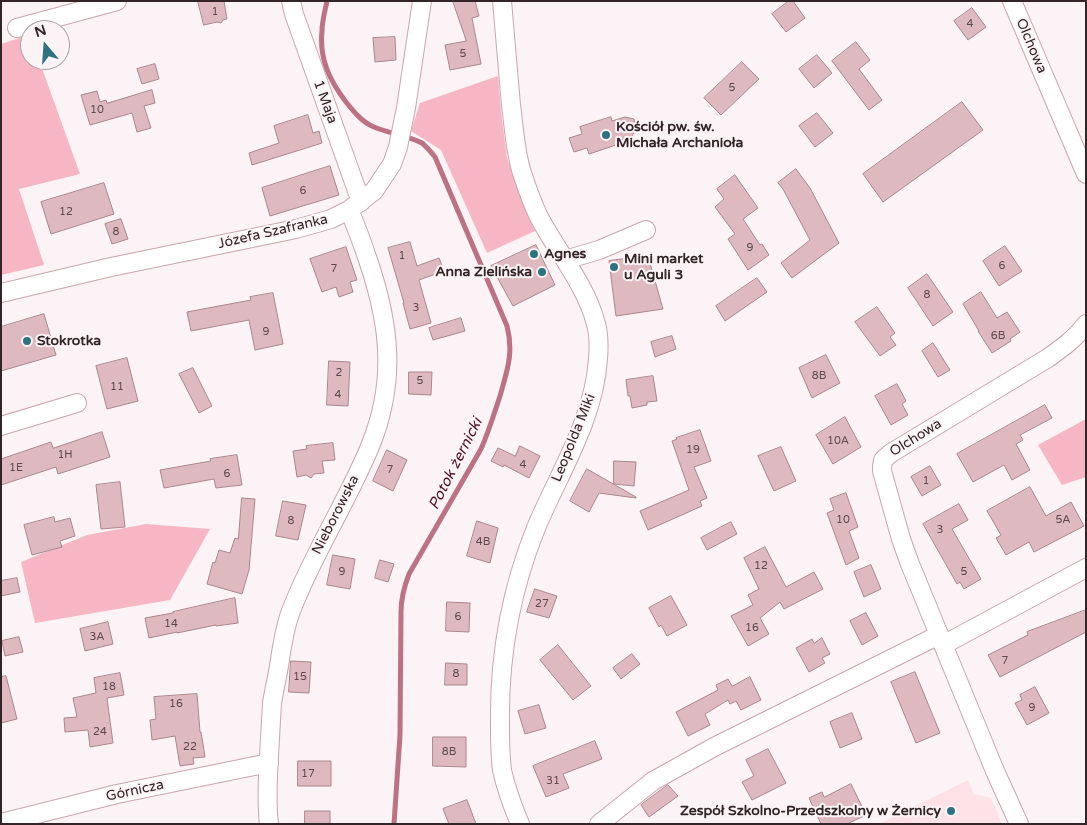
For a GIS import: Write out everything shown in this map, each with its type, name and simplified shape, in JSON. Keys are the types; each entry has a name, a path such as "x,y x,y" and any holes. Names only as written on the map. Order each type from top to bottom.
{"street":[{"path":"16,28 117,1"},
{"name":"1 Maja","path":"291,1 355,206"},
{"name":"Józefa Szafranka","path":"1,293 111,267 296,229 331,219 355,206 374,191 383,179 392,164 398,147 422,1"},
{"name":"Leopolda Miki","path":"502,1 514,133 521,169 539,216 576,278 590,308 598,334 597,375 593,393 582,427 528,549 513,601 506,639 500,689 501,757 509,796 520,824"},
{"name":"Olchowa","path":"1012,1 1086,174"},
{"name":"Nieborowska","path":"269,824 267,800 272,703 284,632 298,594 372,442 384,399 387,378 387,336 383,314 373,275 357,229 355,206"},
{"path":"564,260 599,250 646,230"},
{"name":"Olchowa","path":"1018,824 901,539 882,467 884,460 899,448 1048,358 1070,341 1086,324"},
{"path":"1,426 77,403"},
{"path":"599,824 653,782 714,747 941,640 1086,568"},
{"name":"Górnicza","path":"1,823 117,794 269,763"}],"shaded area":[{"path":"20,38 20,70 43,70 80,174 19,189 44,265 1,275 1,44"},
{"path":"498,76 507,158 535,231 487,253 441,150 411,131 420,103"},
{"path":"1086,419 1086,477 1062,485 1038,445"},
{"path":"146,524 210,529 170,600 35,623 21,562 87,535"},
{"name":"Zespół Szkolno-Przedszkolny w Żernicy","path":"968,780 974,794 991,798 1002,824 879,824"}],"building":[{"path":"198,1 224,1 227,19 221,23 204,25"},
{"path":"453,1 475,1 479,16 472,18 481,64 450,70 445,45 466,41"},
{"path":"789,1 793,1 805,18 786,32 772,14"},
{"path":"972,8 986,27 968,40 954,21"},
{"path":"395,37 396,60 375,62 373,38"},
{"path":"856,42 870,60 859,69 882,100 869,110 832,61"},
{"path":"817,55 832,73 814,88 799,69"},
{"path":"742,62 759,79 721,115 704,98"},
{"path":"155,64 159,79 142,84 137,69"},
{"path":"152,90 155,103 144,106 151,128 137,132 132,113 90,125 81,95 97,91 100,102 106,100 107,103"},
{"path":"962,102 983,130 883,202 863,174"},
{"path":"817,113 833,133 815,147 799,126"},
{"path":"308,115 313,133 319,131 322,143 252,165 249,153 279,143 274,126"},
{"name":"Kościół pw. św. Michała Archanioła","path":"611,117 612,121 625,117 634,119 637,128 632,136 618,141 619,144 589,154 587,148 574,152 569,138 582,134 580,127"},
{"path":"330,166 339,195 270,216 262,188"},
{"path":"796,169 810,188 839,243 792,278 781,263 810,240 778,183"},
{"path":"735,175 758,208 743,219 769,255 748,270 728,239 735,234 715,207 724,199 717,189"},
{"path":"104,183 114,214 51,234 41,202"},
{"path":"121,219 128,239 112,244 105,224"},
{"path":"410,242 417,266 439,258 444,271 419,280 431,323 410,329 388,248"},
{"path":"536,245 555,285 513,306 491,266"},
{"path":"1005,246 1022,271 999,286 983,261"},
{"path":"346,247 357,280 350,282 353,292 339,297 336,287 322,292 310,259"},
{"path":"648,256 663,309 616,316 609,261"},
{"path":"927,274 953,312 933,326 908,288"},
{"path":"757,278 767,292 725,321 716,306"},
{"path":"981,292 997,318 1007,312 1020,332 1010,339 1011,341 992,353 963,304"},
{"path":"273,293 283,344 255,350 249,320 191,331 187,312 251,300 250,297"},
{"path":"877,307 895,333 890,337 896,345 880,356 855,322"},
{"name":"Stokrotka","path":"44,314 56,355 1,371 1,327"},
{"path":"461,318 465,331 433,340 429,328"},
{"path":"672,336 676,349 655,357 651,342"},
{"path":"933,343 950,370 938,377 922,351"},
{"path":"826,355 840,383 812,398 799,368"},
{"path":"127,358 138,401 107,409 96,366"},
{"path":"329,361 350,362 348,406 327,405"},
{"path":"193,368 212,406 199,413 179,374"},
{"path":"409,372 432,372 431,395 409,394"},
{"path":"653,376 657,401 647,402 647,405 632,408 626,380"},
{"path":"897,384 906,401 902,404 908,415 891,425 875,396"},
{"path":"1045,405 1052,418 1020,435 1023,440 1016,444 1030,470 1012,480 1004,465 973,482 957,454"},
{"path":"845,417 861,447 833,464 816,435"},
{"path":"700,430 711,461 694,467 707,498 700,501 702,506 648,530 640,511 689,490 672,441"},
{"path":"102,432 110,457 58,474 56,467 1,485 1,459 51,442 53,448"},
{"path":"333,443 335,460 322,461 324,473 314,474 311,478 306,475 297,477 293,451 307,449 306,446"},
{"path":"520,446 540,456 529,478 504,465 503,467 491,461 498,448 515,456"},
{"path":"781,447 796,481 774,491 758,456"},
{"path":"387,450 407,460 393,491 373,481"},
{"path":"237,455 242,485 216,488 214,479 164,488 160,470"},
{"path":"614,461 636,462 634,486 614,484"},
{"path":"930,466 941,485 922,496 911,477"},
{"path":"587,469 636,498 599,493 589,512 570,501"},
{"path":"120,482 125,527 101,529 96,485"},
{"path":"1030,487 1046,516 1071,502 1084,526 1034,552 1029,542 1006,555 996,538 1001,535 987,511"},
{"path":"846,493 858,527 849,531 859,558 846,565 827,513 834,510 830,499"},
{"path":"242,498 255,499 249,570 242,594 207,584 213,562 215,563 219,550 230,553 235,538 238,539"},
{"path":"283,501 306,505 298,540 276,536"},
{"path":"959,504 968,520 952,529 981,579 964,589 960,582 957,584 923,524"},
{"path":"54,517 55,522 70,518 75,536 60,541 62,547 32,555 24,525"},
{"path":"477,521 498,528 490,563 467,556"},
{"path":"731,522 737,534 707,550 701,538"},
{"path":"765,547 786,587 814,572 823,589 784,609 780,602 760,618 769,634 748,646 731,616 753,605 748,595 759,589 744,558"},
{"path":"333,555 355,559 350,589 327,585"},
{"path":"380,560 394,564 388,582 375,578"},
{"path":"871,565 881,589 864,597 854,572"},
{"path":"17,578 20,592 1,596 1,581"},
{"path":"535,589 557,596 549,618 527,612"},
{"path":"671,596 687,625 667,636 661,625 659,627 649,608"},
{"path":"235,598 238,623 216,625 149,638 145,618"},
{"path":"447,602 470,603 469,632 446,631"},
{"path":"1086,610 1086,632 1000,677 988,655 1028,635 1027,632"},
{"path":"866,613 878,636 862,645 850,621"},
{"path":"108,622 113,644 85,651 80,629"},
{"path":"19,637 23,652 5,656 2,641"},
{"path":"822,638 830,654 822,658 825,663 809,672 796,648 812,639 814,643"},
{"path":"558,645 591,686 573,700 540,660"},
{"path":"632,654 640,664 621,679 613,668"},
{"path":"291,661 311,662 309,693 289,692"},
{"path":"446,663 467,664 467,685 445,685"},
{"path":"915,672 940,733 916,743 891,682"},
{"path":"120,673 124,695 107,698 113,743 90,747 88,730 65,732 64,718 77,717 73,698 96,693 94,678"},
{"path":"6,676 17,719 1,723 1,677"},
{"path":"750,677 761,700 741,710 736,701 730,704 728,700 705,714 710,725 688,736 676,712 718,690 716,685 728,679 732,686"},
{"path":"1035,687 1049,713 1027,725 1015,703 1022,700 1020,695"},
{"path":"197,694 200,732 205,757 193,758 194,764 180,766 175,736 152,740 150,720 156,719 154,697"},
{"path":"539,705 546,728 525,734 518,711"},
{"path":"852,713 862,739 840,748 830,722"},
{"path":"433,737 466,737 466,767 433,766"},
{"path":"595,741 602,759 563,774 569,788 546,797 533,766"},
{"path":"768,749 786,783 752,800 742,782 754,776 746,760"},
{"path":"298,761 331,761 331,786 298,786"},
{"path":"851,784 866,815 847,824 821,824 809,798 822,792 824,797"},
{"path":"668,785 678,796 649,817 641,805"},
{"path":"467,800 476,824 449,824 443,809"},
{"path":"305,811 330,811 330,824 305,824"}],"waterway":[{"name":"Potok żernicki","path":"327,1 322,24 322,51 327,69 335,86 355,113 366,122 374,127 422,143 435,157 507,326 510,345 509,362 500,396 481,449 409,574 403,593 401,612 400,735 394,824"}],"place":[{"name":"Kościół pw. św. Michała Archanioła","path":"606,135"},
{"name":"Agnes","path":"534,254"},
{"name":"Mini market u Aguli 3","path":"614,267"},
{"name":"Anna Zielińska","path":"542,272"},
{"name":"Stokrotka","path":"27,341"},
{"name":"Zespół Szkolno-Przedszkolny w Żernicy","path":"951,811"}]}
